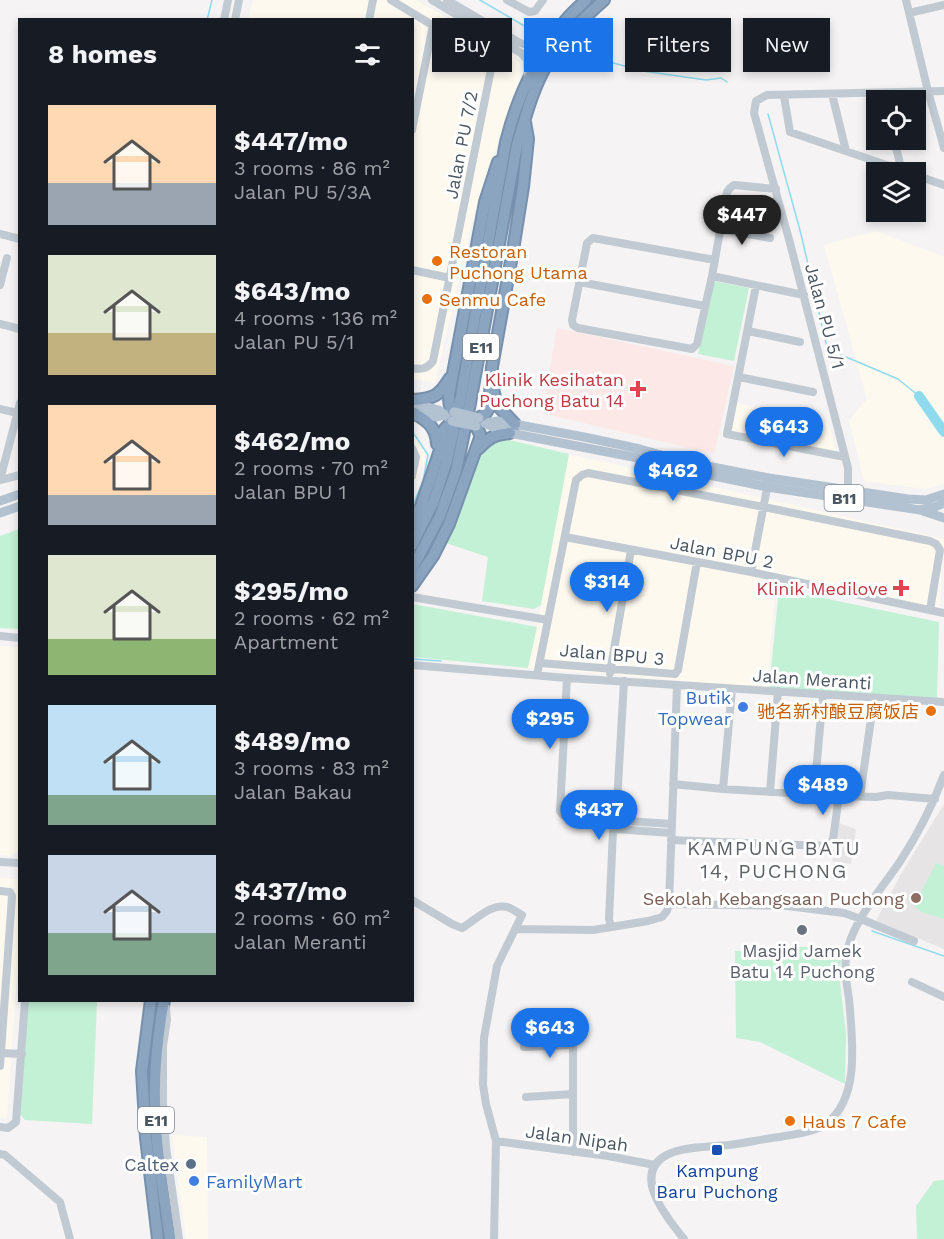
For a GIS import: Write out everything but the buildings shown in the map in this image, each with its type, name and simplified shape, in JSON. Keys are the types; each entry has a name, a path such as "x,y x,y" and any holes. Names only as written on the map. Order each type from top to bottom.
{"highway":[{"name":"E11","path":"568,18 586,0"},
{"name":"E11","path":"414,564 440,516 456,471 471,403 517,145 525,119 546,66 568,35 604,0"},
{"name":"E11","path":"414,541 433,503 447,461 460,401 506,142 515,111 532,72"},
{"path":"415,583 433,556 449,524 480,438 480,422 489,408 492,368 523,187 528,139 525,119"},
{"path":"414,520 421,506 440,450 443,431 450,416 449,402 485,202 493,173 506,142"},
{"path":"474,454 488,439 512,428 497,405 492,368"},
{"path":"414,401 433,397 441,392 454,373"},
{"path":"414,414 432,426 436,433 436,462"},
{"name":"E11","path":"151,1002 142,1082 158,1239"},
{"name":"E11","path":"165,1002 158,1034 155,1101 157,1137 170,1239"}],"main road":[{"name":"B11","path":"414,402 450,416 480,422 495,429 512,428 583,442 640,449 768,482 920,510 944,503"},
{"name":"B11","path":"414,413 437,417 450,416"},
{"name":"B11","path":"768,482 848,489 908,499 926,500 944,494"},
{"path":"0,501 18,495"},
{"path":"0,513 18,508"},
{"path":"920,510 944,518"}],"street":[{"path":"224,18 228,0"},
{"path":"235,18 239,0"},
{"path":"369,18 373,0"},
{"name":"Jalan PU 7/2","path":"391,0 432,24"},
{"path":"432,0 521,52 527,60 528,79"},
{"path":"447,0 524,44"},
{"path":"507,0 529,12 535,10 543,0"},
{"path":"906,0 944,148"},
{"path":"909,13 944,5"},
{"path":"414,120 432,30"},
{"name":"Jalan PU 7/2","path":"414,368 426,368 433,361 490,72"},
{"path":"928,91 944,91"},
{"path":"832,94 846,151"},
{"path":"866,96 832,94 784,96 790,132 876,162"},
{"name":"Jalan PU 5/1","path":"784,96 761,97 756,101 754,113 776,189 848,468 848,489"},
{"path":"926,179 944,185"},
{"path":"715,260 593,238 587,243 572,320 573,325 578,328 692,349 697,344 712,276 715,260 720,229 727,192 734,185 776,189"},
{"path":"720,229 770,238"},
{"path":"0,234 18,238"},
{"path":"0,285 7,258"},
{"path":"414,270 450,278"},
{"path":"712,276 804,295"},
{"path":"580,282 705,306"},
{"path":"756,285 727,434 845,457"},
{"path":"0,324 18,328"},
{"path":"748,331 800,342"},
{"path":"739,377 813,392"},
{"path":"0,409 17,413"},
{"path":"18,410 0,480 18,476"},
{"path":"414,453 416,458 414,468"},
{"path":"537,675 576,480 588,472 930,541 940,550 935,577 939,611 944,618"},
{"path":"751,573 768,482"},
{"name":"Jalan BPU 2","path":"565,537 939,611"},
{"path":"609,680 631,550"},
{"name":"Jalan BPU 3","path":"540,663 675,674 678,670 696,562"},
{"path":"415,583 423,598"},
{"path":"414,597 548,620"},
{"path":"0,636 18,638"},
{"name":"Jalan Meranti","path":"414,665 567,678 944,702"},
{"path":"567,678 560,811 562,815 566,818 616,819 672,824"},
{"path":"616,819 624,681"},
{"path":"516,928 593,930 648,921 662,917 667,912 677,685"},
{"path":"723,789 732,688"},
{"path":"770,792 778,692"},
{"path":"814,794 823,694"},
{"path":"860,796 874,698"},
{"path":"684,1239 657,1202 652,1190 651,1181 655,1164 671,1154 685,1150 813,1130 826,1124 838,1112 849,1087 851,1064 846,958 851,940 861,919 902,858 935,799 944,775"},
{"path":"674,784 839,796 888,795 935,799"},
{"path":"611,927 609,919 613,831 616,829 671,836 824,846 830,844 833,839 839,796"},
{"path":"0,862 18,863"},
{"path":"0,891 10,892 12,896 4,949 0,1066"},
{"path":"414,901 462,928 489,909 498,906 509,908 522,915 497,966 484,1038 483,1085 495,1141 494,1239"},
{"path":"669,904 787,906 844,913 914,941"},
{"path":"912,982 944,997"},
{"path":"0,1127 8,1128 15,1122 25,1002"},
{"path":"165,1002 167,1020 163,1046 163,1103 166,1147 179,1239"},
{"path":"573,1020 573,1152"},
{"path":"524,1047 573,1045"},
{"path":"0,1053 22,1054"},
{"path":"526,1097 573,1094"},
{"name":"Jalan Nipah","path":"495,1141 655,1164"},
{"path":"0,1154 5,1155 60,1202 70,1239"}],"shaded area":[{"path":"253,0 416,0 448,18 432,18 432,72 512,72 512,55 520,64 520,78 475,210 435,383 414,379 414,18 248,18"},
{"path":"876,231 944,257 944,484 925,489 864,481 849,420 867,399 824,245"},
{"name":"Klinik Kesihatan Puchong Batu 14","path":"557,328 734,366 714,454 542,413"},
{"path":"736,403 828,422 837,453 730,433"},
{"path":"414,434 427,457 414,481"},
{"path":"569,454 944,539 939,615 776,584 767,688 528,668"},
{"path":"0,646 18,647 18,852 10,856 0,855"},
{"name":"Sekolah Kebangsaan Puchong","path":"944,804 944,949 876,921 901,874"},
{"path":"838,823 856,829 851,864 832,861"},
{"path":"0,878 18,879 18,961 7,1118 0,1118"},
{"path":"172,1135 207,1137 208,1239 186,1239"}],"green space":[{"path":"713,281 749,288 734,361 698,354"},
{"path":"500,438 569,454 541,605 534,609 482,601 488,557 446,543 465,500 477,459 484,448"},
{"path":"18,529 18,629 0,628 0,536"},
{"path":"779,589 939,622 937,699 769,689"},
{"path":"414,604 537,627 528,668 414,657"},
{"path":"936,863 944,866 944,919 921,912 914,906"},
{"path":"787,946 843,949 839,974 846,1033 845,1084 760,1042 736,1038 735,951 783,952"},
{"path":"27,1002 97,1002 92,1124 25,1120 19,1113"},
{"path":"944,1180 944,1239 917,1239 916,1206 934,1181"}],"waterway":[{"path":"208,18 212,0"},
{"path":"480,0 524,26"},
{"path":"613,63 643,71 706,80 721,78 727,82"},
{"path":"768,114 801,234 827,347 898,379 919,396"},
{"path":"919,396 944,432"},
{"path":"414,434 428,455 423,481 414,502"},
{"path":"414,659 441,661"},
{"path":"872,931 944,956"}],"place":[{"name":"Restoran Puchong Utama","path":"437,261"},
{"name":"Senmu Cafe","path":"427,299"},
{"name":"Klinik Kesihatan Puchong Batu 14","path":"638,389"},
{"name":"Klinik Medilove","path":"901,588"},
{"name":"Butik Topwear","path":"743,707"},
{"name":"驰名新村酿豆腐饭店","path":"931,711"},
{"name":"Sekolah Kebangsaan Puchong","path":"916,898"},
{"name":"Masjid Jamek Batu 14 Puchong","path":"802,930"},
{"name":"Haus 7 Cafe","path":"790,1121"},
{"name":"Kampung Baru Puchong","path":"717,1150"},
{"name":"Caltex","path":"191,1164"},
{"name":"FamilyMart","path":"194,1181"}],"district":[{"name":"KAMPUNG BATU 14, PUCHONG","path":"774,860"}]}
